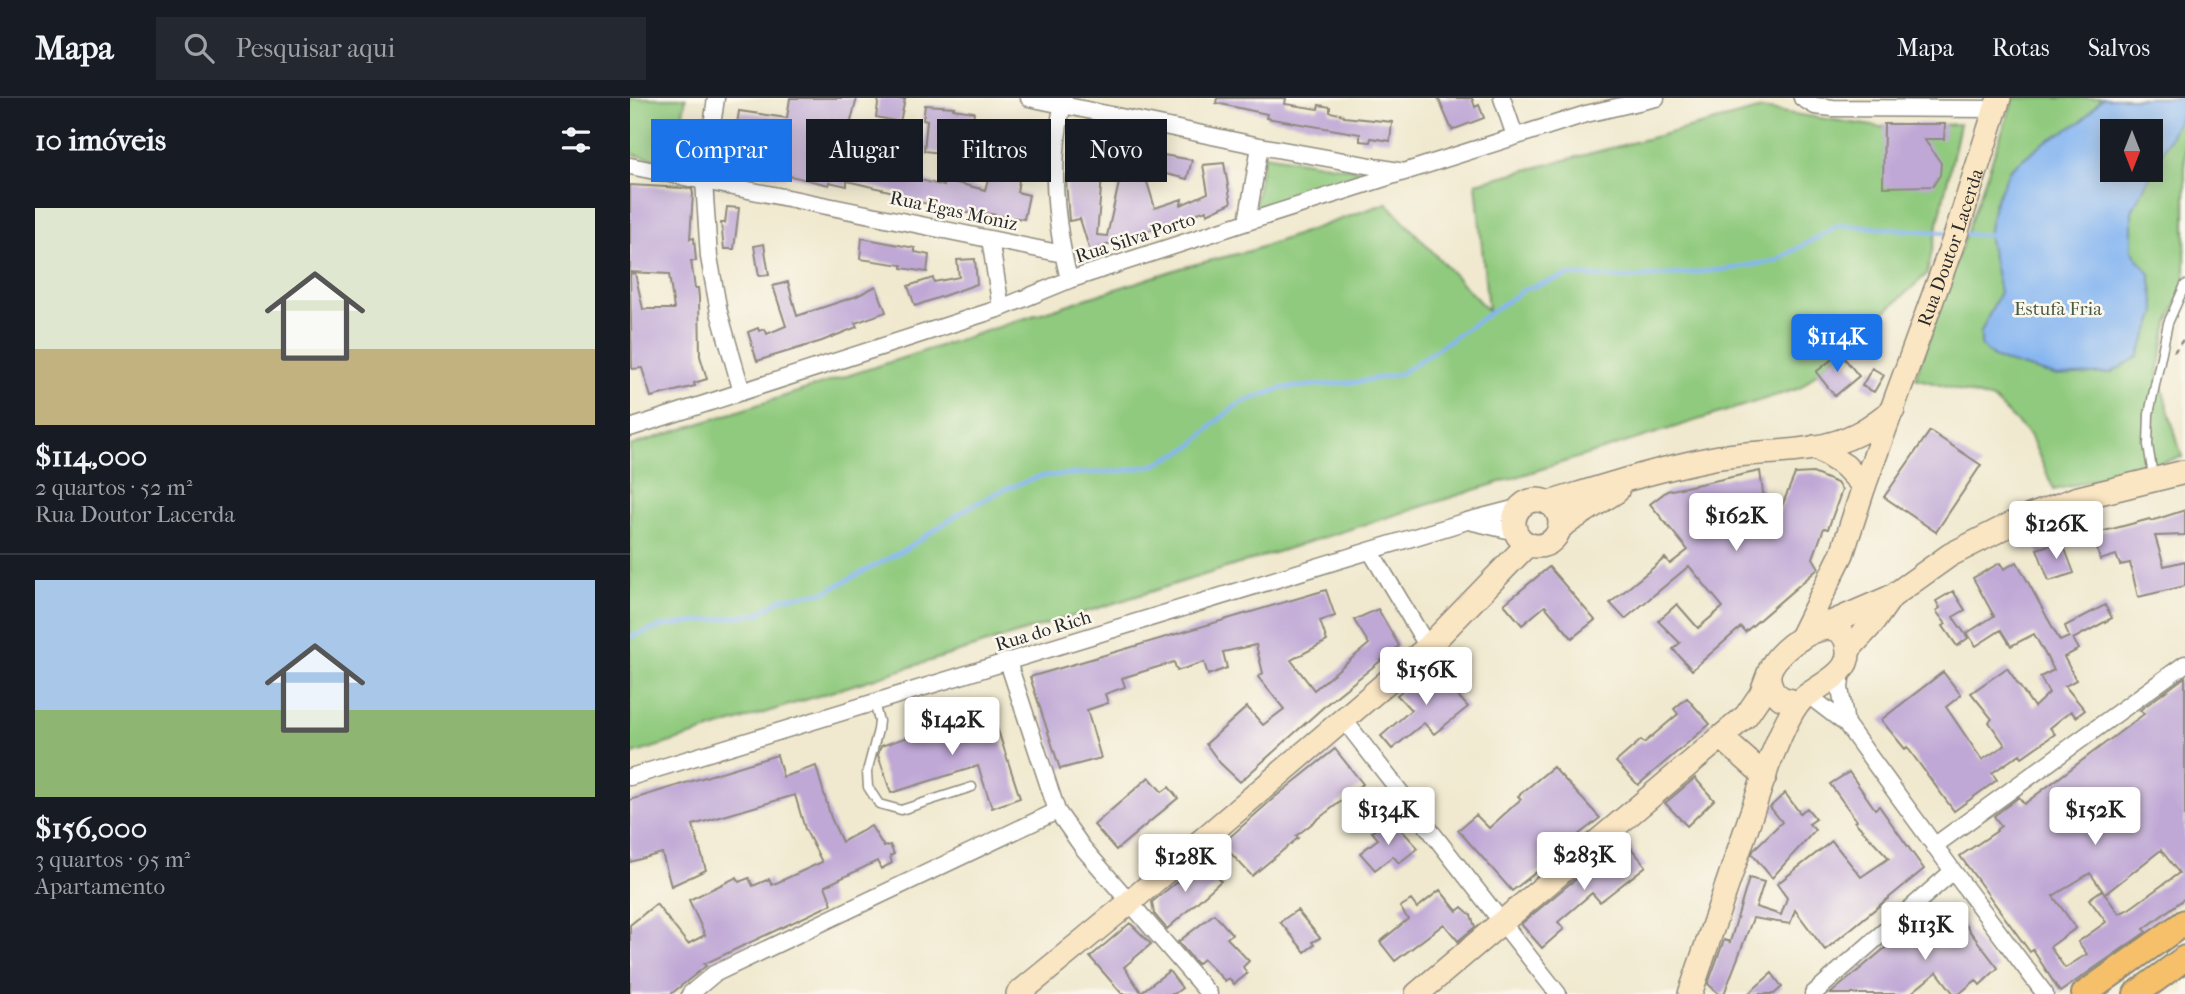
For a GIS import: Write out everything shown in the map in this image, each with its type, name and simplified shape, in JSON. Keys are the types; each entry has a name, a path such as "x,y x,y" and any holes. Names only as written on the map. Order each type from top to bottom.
{"main road":[{"path":"2084,994 2185,922"},
{"path":"2136,994 2185,958"}],"street":[{"path":"713,119 716,98"},
{"path":"1029,98 1063,101 1260,146 1408,172"},
{"path":"1502,98 1515,136"},
{"name":"Rua Silva Porto","path":"630,428 1001,308 1069,280 1247,222 1586,114 1656,98"},
{"path":"1063,101 1055,151 1054,199 1069,280"},
{"path":"1811,101 1850,109 1998,103"},
{"name":"Rua Doutor Lacerda","path":"1417,994 1746,716 1761,694 1773,663 1810,633 1842,554 1956,234 1998,103"},
{"path":"1247,222 1260,146"},
{"name":"Rua Egas Moniz","path":"630,166 651,170"},
{"path":"704,182 709,257 719,312 742,392"},
{"name":"Rua Egas Moniz","path":"709,182 1063,254"},
{"path":"990,239 1001,308"},
{"path":"1522,538 1514,523 1521,507 1534,500 1549,503 1643,474 1712,458 1815,447 1858,434 1893,410"},
{"path":"1815,447 1845,466 1864,486"},
{"path":"1690,994 1781,736 1844,643 1891,597 1950,555 2017,521 2075,499 2185,472"},
{"path":"1559,527 1643,474"},
{"path":"1467,521 1522,538 1537,546 1545,544 1557,534 1559,527 1558,514 1549,503"},
{"name":"Rua do Rich","path":"630,776 1467,521 1521,507"},
{"path":"1018,994 1130,902 1428,647 1522,538"},
{"path":"1371,552 1428,647"},
{"name":"Rua Doutor Lacerda","path":"1842,554 1840,588 1844,643"},
{"path":"1844,643 1871,624 1891,597"},
{"path":"1810,633 1829,627 1844,643 1840,688 1846,724"},
{"path":"1008,662 1057,811 1083,848 1209,994"},
{"path":"1934,846 2185,664"},
{"path":"1769,673 1773,691 1782,698 1804,699 1846,724 2045,994"},
{"path":"1344,720 1558,994"},
{"path":"1721,738 1765,776"},
{"path":"690,994 713,974 1057,811"},
{"path":"1813,994 1953,871"}],"lane":[{"path":"2153,479 2148,445 2149,414 2168,323 2185,285"},
{"path":"874,702 879,721 867,772 868,787 879,804 901,810 972,787"}],"green space":[{"path":"630,98 686,98 682,119 651,119 651,158 630,154"},
{"name":"Estufa Fria","path":"2014,98 2185,98 2185,285 2168,323 2158,374 2182,457 2054,490 2030,435 1994,400 1915,378"},
{"path":"1762,109 1879,127 1960,124 1927,274 1800,388 630,755 630,446 1184,267 1253,250 1387,203 1488,311 1476,183"},
{"path":"1264,155 1385,174 1253,215"}],"water":[{"path":"2102,98 2184,98 2182,114 2163,151 2163,119 2100,119 2100,182 2147,182 2132,211 2132,251 2150,274 2156,313 2138,357 2110,373 2057,376 1996,359 1981,346 1981,332 2000,292 1988,235 1994,204 2010,169 2043,143 2082,121"}],"building":[{"path":"790,98 857,98 852,119 806,119 806,180 792,176 792,119 738,119 739,111 787,118"},
{"path":"879,98 905,99 901,119 876,117"},
{"path":"1217,98 1286,98 1285,104 1318,109 1319,105 1330,107 1330,112 1344,117 1392,122 1390,141 1371,138 1370,142 1360,141 1360,134 1266,118 1267,114 1216,103"},
{"path":"1438,98 1472,98 1475,107 1479,105 1484,118 1452,130"},
{"path":"925,105 954,107 953,109 974,112 973,119 937,119 937,153 924,151 927,120 923,120"},
{"path":"1884,124 1945,124 1944,139 1924,139 1941,163 1940,175 1933,186 1883,187"},
{"path":"1167,156 1192,160 1187,179 1167,174"},
{"path":"1224,163 1231,203 1207,214 1206,210 1096,249 1093,261 1080,219 1069,221 1066,182 1101,182 1097,235 1107,236 1119,182 1147,182 1155,208 1182,199 1181,205 1208,193 1203,165"},
{"path":"923,181 944,186 945,182 953,182 985,190 987,182 1019,182 1017,192 1029,195 1024,219 977,212 977,215 897,197 898,193 851,182"},
{"path":"829,182 847,182 847,186"},
{"path":"630,185 692,189 693,194 690,239 694,238 696,261 691,261 699,298 700,356 707,379 694,383 695,386 651,397 642,368 632,369 630,274 635,273 643,309 674,309 669,274 630,272"},
{"path":"727,207 739,208 734,249 724,249 721,223 725,223"},
{"path":"862,238 915,248 915,252 929,255 927,272 902,268 902,265 860,259"},
{"path":"764,244 769,275 759,276 754,246"},
{"path":"975,259 977,284 915,306 908,286 933,278 934,282 959,277 957,260"},
{"path":"788,282 797,316 857,296 876,286 886,312 855,323 857,327 822,341 757,361 748,332 758,328 759,331 765,329 767,334 786,326 773,286"},
{"path":"1840,353 1859,376 1835,396 1816,372"},
{"path":"1872,368 1884,375 1874,392 1862,386"},
{"path":"1930,431 1981,465 1936,532 1884,497"},
{"path":"1760,471 1763,493 1779,513 1795,474 1813,473 1837,483 1842,490 1828,529 1824,528 1813,558 1819,568 1745,632 1741,627 1692,670 1673,649 1680,643 1658,621 1677,604 1698,628 1723,607 1689,566 1625,619 1610,603 1665,558 1670,564 1688,550 1650,504 1667,491"},
{"path":"2185,510 2185,535 2155,536 2164,566 2185,561 2185,586 2138,597 2130,563 2120,565 2116,555 2100,560 2093,534"},
{"path":"2062,541 2074,573 2049,581 2037,549"},
{"path":"2017,562 2060,641 2069,637 2065,626 2105,605 2112,618 2073,639 2079,649 2064,657 2076,680 2065,686 2085,710 2076,717 2071,711 2050,728 2055,734 2022,757 2020,754 1992,773 1997,780 1954,811 1907,747 1905,749 1881,720 1943,672 1961,695 1946,707 1982,760 2005,745 1989,722 1992,719 1971,693 2007,668 2034,707 2049,693 2040,677 2054,670 2034,634 2011,646 2001,630 1976,646 1967,633 1994,616 1973,578 2000,563 2004,569"},
{"path":"1549,567 1595,620 1572,638 1545,606 1522,625 1504,604"},
{"path":"1326,590 1335,616 1320,621 1327,641 1291,660 1314,690 1369,644 1354,620 1378,609 1399,646 1328,703 1240,782 1220,763 1206,744 1247,707 1263,725 1284,709 1258,677 1263,673 1256,645 1223,652 1227,668 1208,675 1204,662 1177,671 1174,662 1122,678 1125,687 1105,694 1108,703 1087,710 1101,758 1060,769 1030,677"},
{"path":"1953,591 1965,610 1953,617 1968,638 1957,646 1936,611 1940,608 1936,601"},
{"path":"1431,666 1468,707 1434,734 1424,723 1392,749 1381,736 1411,710 1397,695"},
{"path":"2185,677 2185,898 2144,929 2146,932 2060,992 2033,950 2030,952 1960,856 1997,831 2001,826 1994,816 2019,797 2024,804 2144,714 2140,710","holes":["2161,850 2179,873 2119,914 2102,890 2089,899 2106,922 2078,942 2087,954 2065,968 2050,947 2076,928 2053,896 2090,873 2105,894"]},
{"path":"1687,698 1710,724 1638,785 1616,762 1641,740 1644,743 1678,714 1674,709"},
{"path":"991,709 1020,798 992,808 978,766 891,793 878,755 881,746"},
{"path":"1335,749 1363,784 1296,836 1298,838 1252,876 1222,844"},
{"path":"777,755 783,777 816,766 831,818 842,842 871,826 884,847 890,845 894,854 890,856 892,863 881,869 877,861 825,886 832,904 704,964 706,966 671,994 630,994 630,925 656,904 688,944 705,935 689,900 737,877 739,882 749,878 753,886 769,879 772,885 822,862 805,829 795,795 693,825 706,870 671,886 662,853 630,862 630,800"},
{"path":"1553,767 1600,818 1512,891 1458,830 1476,815 1489,828 1521,799 1518,796"},
{"path":"1849,772 1875,809 1879,806 1924,869 1825,950 1795,910 1790,924 1753,918 1724,994 1719,994 1708,984 1724,940 1730,942 1749,878 1764,882 1756,907 1781,915 1787,898 1777,884 1832,841 1861,877 1889,858 1855,822 1857,821 1830,784"},
{"path":"1149,777 1162,792 1169,787 1178,798 1116,850 1094,825"},
{"path":"1695,778 1714,800 1687,826 1665,803"},
{"path":"1785,793 1800,813 1807,808 1816,819 1809,824 1815,830 1772,878 1752,854 1782,822 1770,807"},
{"path":"1382,824 1389,832 1397,825 1418,848 1399,863 1393,856 1375,870 1360,853 1378,839 1372,832"},
{"path":"1626,842 1646,866 1600,902 1592,893 1558,922 1564,929 1542,948 1521,924"},
{"path":"1204,860 1221,881 1167,929 1154,914 1152,902"},
{"path":"1440,890 1457,911 1462,907 1471,915 1475,927 1458,941 1444,924 1395,961 1380,942 1408,919 1400,907 1411,900 1417,908"},
{"path":"1952,908 1998,968 1980,985 1976,980 1959,994 1954,994 1937,972 1910,994 1830,994 1902,934 1909,942"},
{"path":"1297,910 1320,938 1312,942 1314,945 1305,952 1280,922"},
{"path":"1214,914 1232,934 1227,938 1249,961 1243,967 1247,974 1234,984 1229,978 1225,981 1203,959 1197,964 1178,942"},
{"path":"1130,923 1151,944 1124,967 1141,992 1169,971 1182,988 1174,994 1122,994 1090,957"},
{"path":"1772,973 1782,987 1774,994 1748,994"}],"waterway":[{"path":"630,637 663,626 758,614 783,598 825,592 908,548 966,509 1003,490 1041,476 1122,471 1155,465 1192,446 1217,421 1242,402 1283,388 1358,382 1400,374 1525,289 1570,275 1622,278 1670,275 1775,261 1839,225 1949,233"},
{"path":"1964,234 1988,235"}]}
